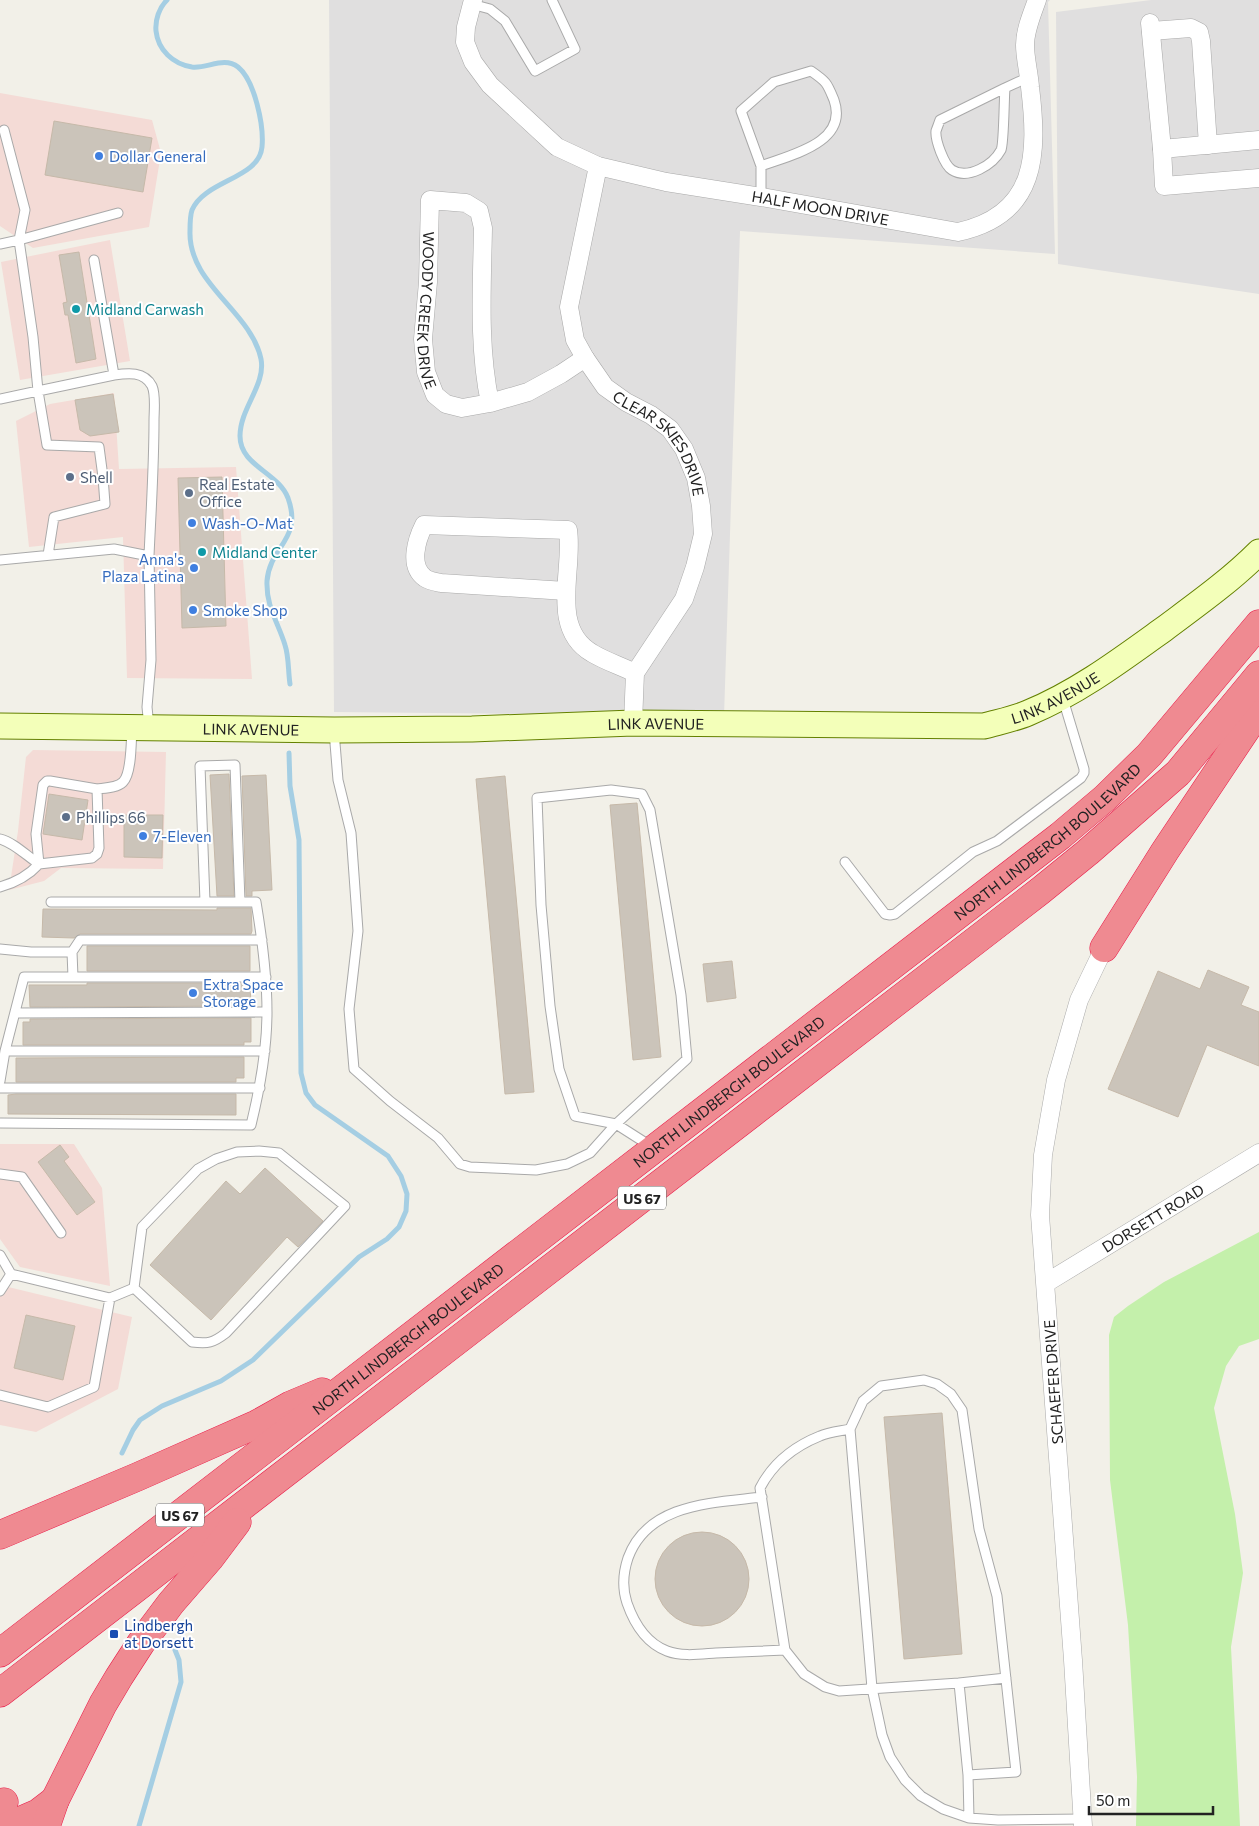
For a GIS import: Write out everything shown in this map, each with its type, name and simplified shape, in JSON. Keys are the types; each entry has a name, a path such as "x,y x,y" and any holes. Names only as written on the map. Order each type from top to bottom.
{"highway":[{"name":"NORTH LINDBERGH BOULEVARD","path":"0,1654 1060,836 1105,798 1149,755 1259,624"},
{"name":"NORTH LINDBERGH BOULEVARD","path":"0,1693 1040,892 1178,773 1259,675"},
{"path":"1104,948 1165,851 1259,710"},
{"path":"3,1532 138,1477 257,1424 291,1405 360,1376"},
{"path":"46,1826 55,1800 103,1704 141,1643 170,1604 210,1558 257,1496"},
{"path":"6,1814 38,1813 55,1800"}],"street":[{"name":"HALF MOON DRIVE","path":"472,2 466,27 465,42 473,62 490,85 558,147 598,166 666,182 958,232 977,228 995,218 1013,203 1026,184 1033,156 1033,112 1025,44 1037,0"},
{"path":"1208,145 1199,32 1191,28 1151,27 1164,186 1259,178"},
{"path":"1162,149 1208,145 1259,144"},
{"name":"CLEAR SKIES DRIVE","path":"598,166 569,307 575,340 605,386 626,402 651,415 670,429 684,449 696,478 701,506 703,534 695,567 684,599 635,672"},
{"name":"WOODY CREEK DRIVE","path":"490,404 486,385 483,350 483,228 479,211 466,203 430,200 428,282 423,339 426,372 435,395 446,404 462,408 490,404 528,392 585,358"},
{"path":"566,592 441,584 425,578 418,569 415,555 417,540 424,524 568,530 570,542 566,592 567,618 575,635 584,647 592,653 635,672 634,723"},
{"name":"LINK AVENUE","path":"0,726 334,730 472,729 634,723 984,726 1027,714 1062,696 1120,660 1201,600 1259,552"},
{"name":"SCHAEFER DRIVE","path":"1083,1822 1040,1215 1043,1155 1056,1080 1079,1000 1104,948"},
{"name":"DORSETT ROAD","path":"1046,1283 1259,1152"}],"lane":[{"path":"472,2 490,9 505,21 535,71 575,49 552,0"},
{"path":"761,166 817,144 830,133 837,119 836,106 826,81 811,71 774,82 741,111 761,166 761,197"},
{"path":"1005,88 1002,149 986,166 965,174 952,170 940,152 936,132 940,120 1005,88 1029,77"},
{"path":"4,130 25,210 18,240 33,338 38,391 48,445 99,447 104,477 105,504 54,517 48,555"},
{"path":"0,244 118,213"},
{"path":"94,260 114,375"},
{"path":"0,399 130,372 143,377 152,386 154,394 149,556 151,660 147,707 131,748 128,774 124,782 116,786 97,789 46,781 36,834 39,864 33,871 0,887"},
{"path":"0,560 114,549 149,556"},
{"path":"845,862 885,914 895,914 973,852 998,841 1081,778 1084,774 1084,769 1062,696"},
{"path":"334,730 338,780 351,832 358,931 349,1009 354,1069 390,1101 431,1132 460,1164 470,1167 536,1170 567,1164 590,1153 616,1124 687,1058 681,995 650,810 642,794 611,790 537,798 541,905 550,1006 559,1068 575,1116 616,1124 655,1148"},
{"path":"205,902 200,766 235,765 240,902"},
{"path":"0,839 9,841 23,854 39,864 92,858 97,854 99,848 97,789"},
{"path":"0,1122 251,1125 260,1088 267,1012 266,977 256,902 51,902"},
{"path":"73,977 72,952 80,940 262,940"},
{"path":"0,949 31,952 72,952"},
{"path":"0,1081 5,1051 24,977 266,977"},
{"path":"15,1013 267,1012"},
{"path":"5,1051 264,1051"},
{"path":"0,1088 260,1088"},
{"path":"237,1152 279,1153 345,1206 226,1333 215,1342 192,1342 134,1288 142,1227 198,1169 216,1159 237,1152"},
{"path":"0,1174 22,1177 61,1233"},
{"path":"0,1255 11,1274 110,1298 134,1288"},
{"path":"0,1291 11,1274"},
{"path":"0,1395 48,1407 94,1387 110,1298"},
{"path":"968,1775 1016,1772 997,1596 979,1529 962,1410 951,1394 937,1384 924,1380 881,1386 863,1401 850,1429 872,1688 882,1735 890,1757 905,1780 921,1796 943,1809 969,1818 1083,1822"},
{"path":"850,1429 821,1435 785,1455 766,1477 760,1488 785,1650 804,1674 825,1687 839,1691 1006,1678"},
{"path":"762,1497 692,1506 674,1511 650,1526 637,1540 623,1573 625,1597 632,1618 647,1639 667,1651 684,1654 785,1650"},
{"path":"959,1683 968,1775 969,1818"}],"shaded area":[{"path":"329,0 1050,0 1048,2 1055,254 740,231 724,716 334,712"},
{"path":"1151,0 1259,0 1259,294 1058,264 1056,12"},
{"path":"0,93 152,120 161,153 149,227 33,248 0,226"},
{"path":"110,240 130,361 20,380 1,262"},
{"path":"114,393 119,469 236,467 252,679 127,678 123,537 29,547 16,421 50,404"},
{"path":"33,750 166,752 163,869 61,868 44,881 9,890 26,757"},
{"path":"0,1144 74,1144 102,1188 110,1286 20,1267 0,1239"},
{"path":"0,1285 132,1317 118,1389 36,1432 0,1425"}],"green space":[{"path":"1259,1232 1259,1339 1239,1346 1226,1366 1214,1408 1235,1514 1243,1573 1231,1647 1240,1826 1136,1826 1137,1777 1128,1625 1110,1480 1109,1335 1114,1317 1128,1306 1164,1282"}],"building":[{"name":"Dollar General","path":"54,121 152,138 143,192 45,175"},
{"name":"Midland Carwash","path":"79,252 96,359 76,363 68,315 65,315 63,303 67,302 59,255"},
{"path":"113,394 119,432 90,436 80,430 75,400"},
{"name":"Midland Center","path":"222,477 226,626 182,628 178,478"},
{"path":"229,774 234,896 217,896 210,775"},
{"path":"266,775 272,890 252,891 252,896 246,896 242,776"},
{"path":"505,776 534,1092 505,1094 476,779"},
{"name":"Phillips 66","path":"49,794 88,800 82,840 43,834"},
{"path":"637,803 661,1057 633,1060 610,805"},
{"name":"7-Eleven","path":"124,815 163,815 162,858 124,857"},
{"path":"217,908 251,908 251,934 80,934 74,938 42,937 43,909 217,910"},
{"path":"87,946 250,946 250,971 87,971"},
{"path":"732,961 736,998 707,1002 703,964"},
{"path":"1208,970 1249,987 1241,1005 1259,1012 1259,1066 1207,1045 1178,1117 1108,1089 1158,971 1200,989"},
{"path":"87,983 250,983 251,1006 30,1007 29,985 87,985"},
{"path":"251,1018 251,1042 244,1042 244,1045 23,1045 23,1022 30,1022 30,1019"},
{"path":"244,1057 244,1078 236,1078 236,1082 16,1082 16,1058"},
{"path":"236,1094 236,1115 8,1114 8,1095"},
{"path":"60,1145 69,1157 64,1161 95,1202 77,1215 38,1162"},
{"path":"265,1168 323,1221 298,1247 287,1237 211,1320 150,1265 226,1181 240,1194"},
{"path":"26,1315 75,1326 63,1380 14,1368"},
{"path":"942,1413 962,1654 904,1659 884,1417"},
{"path":"702,1532 720,1535 735,1546 746,1561 749,1579 746,1597 735,1612 720,1623 702,1626 684,1623 669,1612 658,1597 655,1579 658,1561 669,1546 684,1535"}],"waterway":[{"path":"167,0 160,10 156,27 157,38 163,50 179,63 192,67 221,63 233,64 238,67 249,82 254,93 260,116 262,147 259,158 252,166 208,192 199,200 192,210 190,231 192,250 199,267 245,326 255,342 261,359 262,369 260,378 244,416 240,436 246,455 283,489 292,512 289,533 269,569 267,581 270,607 286,650 290,684"},
{"path":"122,1453 140,1420 162,1406 221,1381 253,1360 359,1257 387,1239 399,1227 406,1211 407,1194 401,1176 388,1156 315,1105 306,1093 301,1073 299,840 290,786 289,753"},
{"path":"139,1826 181,1682 179,1660 173,1645"}],"place":[{"name":"Dollar General","path":"99,156"},
{"name":"Midland Carwash","path":"76,309"},
{"name":"Shell","path":"70,477"},
{"name":"Real Estate Office","path":"189,493"},
{"name":"Wash-O-Mat","path":"192,523"},
{"name":"Midland Center","path":"202,552"},
{"name":"Anna's Plaza Latina","path":"194,568"},
{"name":"Smoke Shop","path":"193,610"},
{"name":"Phillips 66","path":"66,817"},
{"name":"7-Eleven","path":"143,836"},
{"name":"Extra Space Storage","path":"193,993"},
{"name":"Lindbergh at Dorsett","path":"114,1634"}]}
